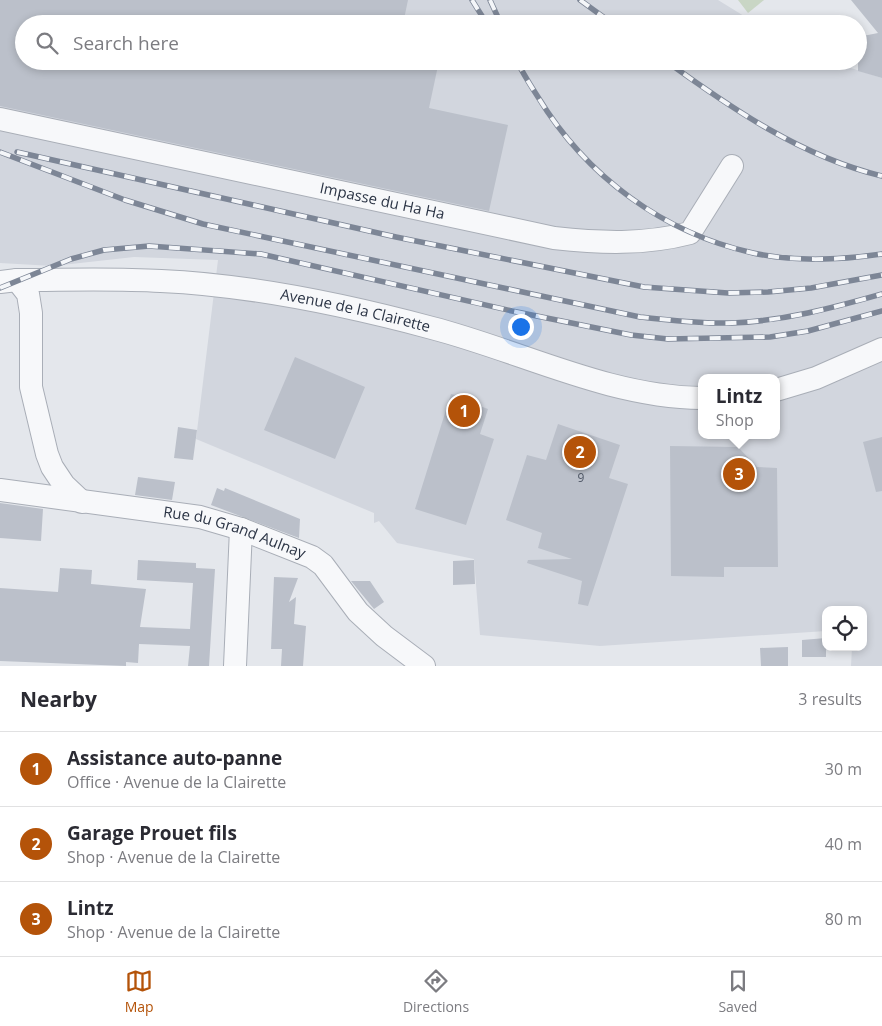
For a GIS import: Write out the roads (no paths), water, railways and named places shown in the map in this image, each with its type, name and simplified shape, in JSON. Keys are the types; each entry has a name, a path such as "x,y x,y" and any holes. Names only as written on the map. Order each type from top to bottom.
{"street":[{"name":"Impasse du Ha Ha","path":"0,119 554,238 608,244 664,240 690,233 732,166"},
{"name":"Avenue de la Clairette","path":"9,281 161,281 208,285 340,304 434,328 622,388 698,398"},
{"path":"9,281 28,294 31,313 31,387 47,454 52,467 64,486 82,502"},
{"path":"780,389 816,378 882,349"},
{"name":"Rue du Grand Aulnay","path":"0,490 200,517 242,529 312,557 323,565 358,612 384,636 424,666"},
{"path":"235,666 242,529"}],"railway":[{"path":"472,0 481,15"},
{"path":"490,0 497,15"},
{"path":"580,0 601,15"},
{"path":"522,70 557,126 579,152 603,176 658,216 720,244 769,256 818,259 882,254"},
{"path":"679,70 742,113 796,144 852,168 882,176"},
{"path":"0,152 125,200 203,224 640,317 686,322 751,322 808,313 882,294"},
{"path":"17,152 396,237 644,287 728,293 768,292 811,288 882,275"},
{"path":"0,288 71,259 104,250 149,246 261,254 512,311 631,335 668,339 770,337 808,331 882,311"}],"place":[{"name":"Assistance auto-panne","path":"464,411"},
{"name":"Garage Prouet fils","path":"580,452"},
{"name":"Lintz","path":"739,474"}]}
